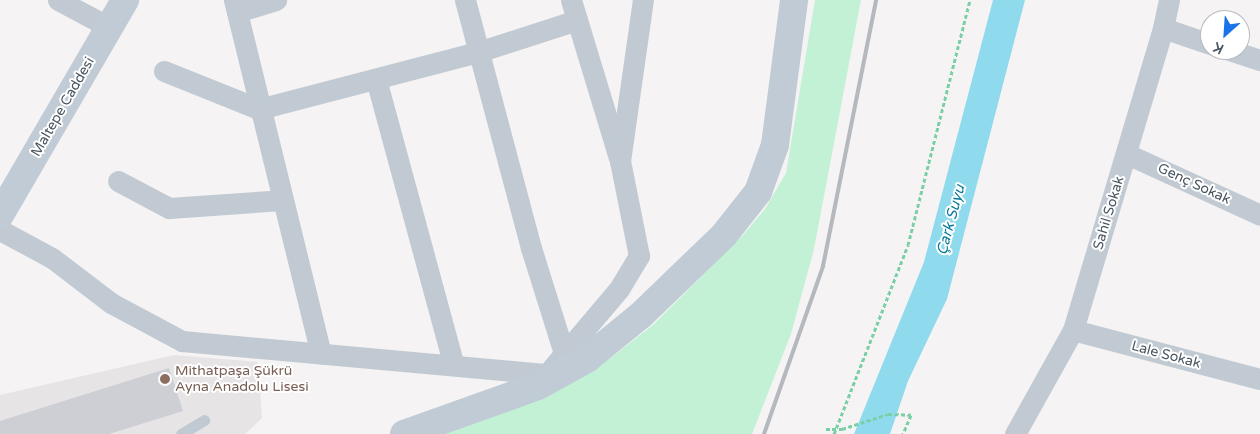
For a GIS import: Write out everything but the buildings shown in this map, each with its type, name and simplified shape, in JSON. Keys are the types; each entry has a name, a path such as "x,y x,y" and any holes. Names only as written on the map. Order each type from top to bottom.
{"street":[{"path":"58,0 109,27"},
{"name":"Maltepe Caddesi","path":"0,214 125,0"},
{"path":"276,0 236,6 259,109 322,353"},
{"path":"465,0 478,52 564,353"},
{"path":"620,161 643,0"},
{"path":"404,434 543,380 587,359 641,315 724,235 758,192 775,145 794,0"},
{"name":"Sahil Sokak","path":"1015,434 1072,330 1127,154 1163,28 1169,0"},
{"path":"164,71 259,109 478,52 574,10 620,161 639,256 619,289 543,380"},
{"path":"1163,28 1200,41"},
{"path":"376,79 453,363"},
{"name":"Genç Sokak","path":"1127,154 1260,215"},
{"path":"118,182 169,208 282,200"},
{"path":"0,230 52,258 111,304 182,341 453,363 543,380"},
{"name":"Lale Sokak","path":"1072,330 1260,379"}],"lane":[{"path":"181,434 204,420"}],"path":[{"path":"834,434 908,245 970,0"},
{"path":"826,429 842,429 888,414 911,415 903,434"}],"shaded area":[{"name":"Mithatpaşa Şükrü Ayna Anadolu Lisesi","path":"174,355 258,362 262,418 245,434 0,434 0,395"}],"green space":[{"path":"815,0 861,0 814,249 791,334 752,434 425,434 608,360 653,325 743,235 765,209 786,173"}],"water":[{"name":"Çark Suyu","path":"993,0 1025,0 947,299 908,381 890,434 854,434 924,262"}],"railway":[{"path":"764,434 823,266 876,0"}],"place":[{"name":"Mithatpaşa Şükrü Ayna Anadolu Lisesi","path":"165,379"}]}
